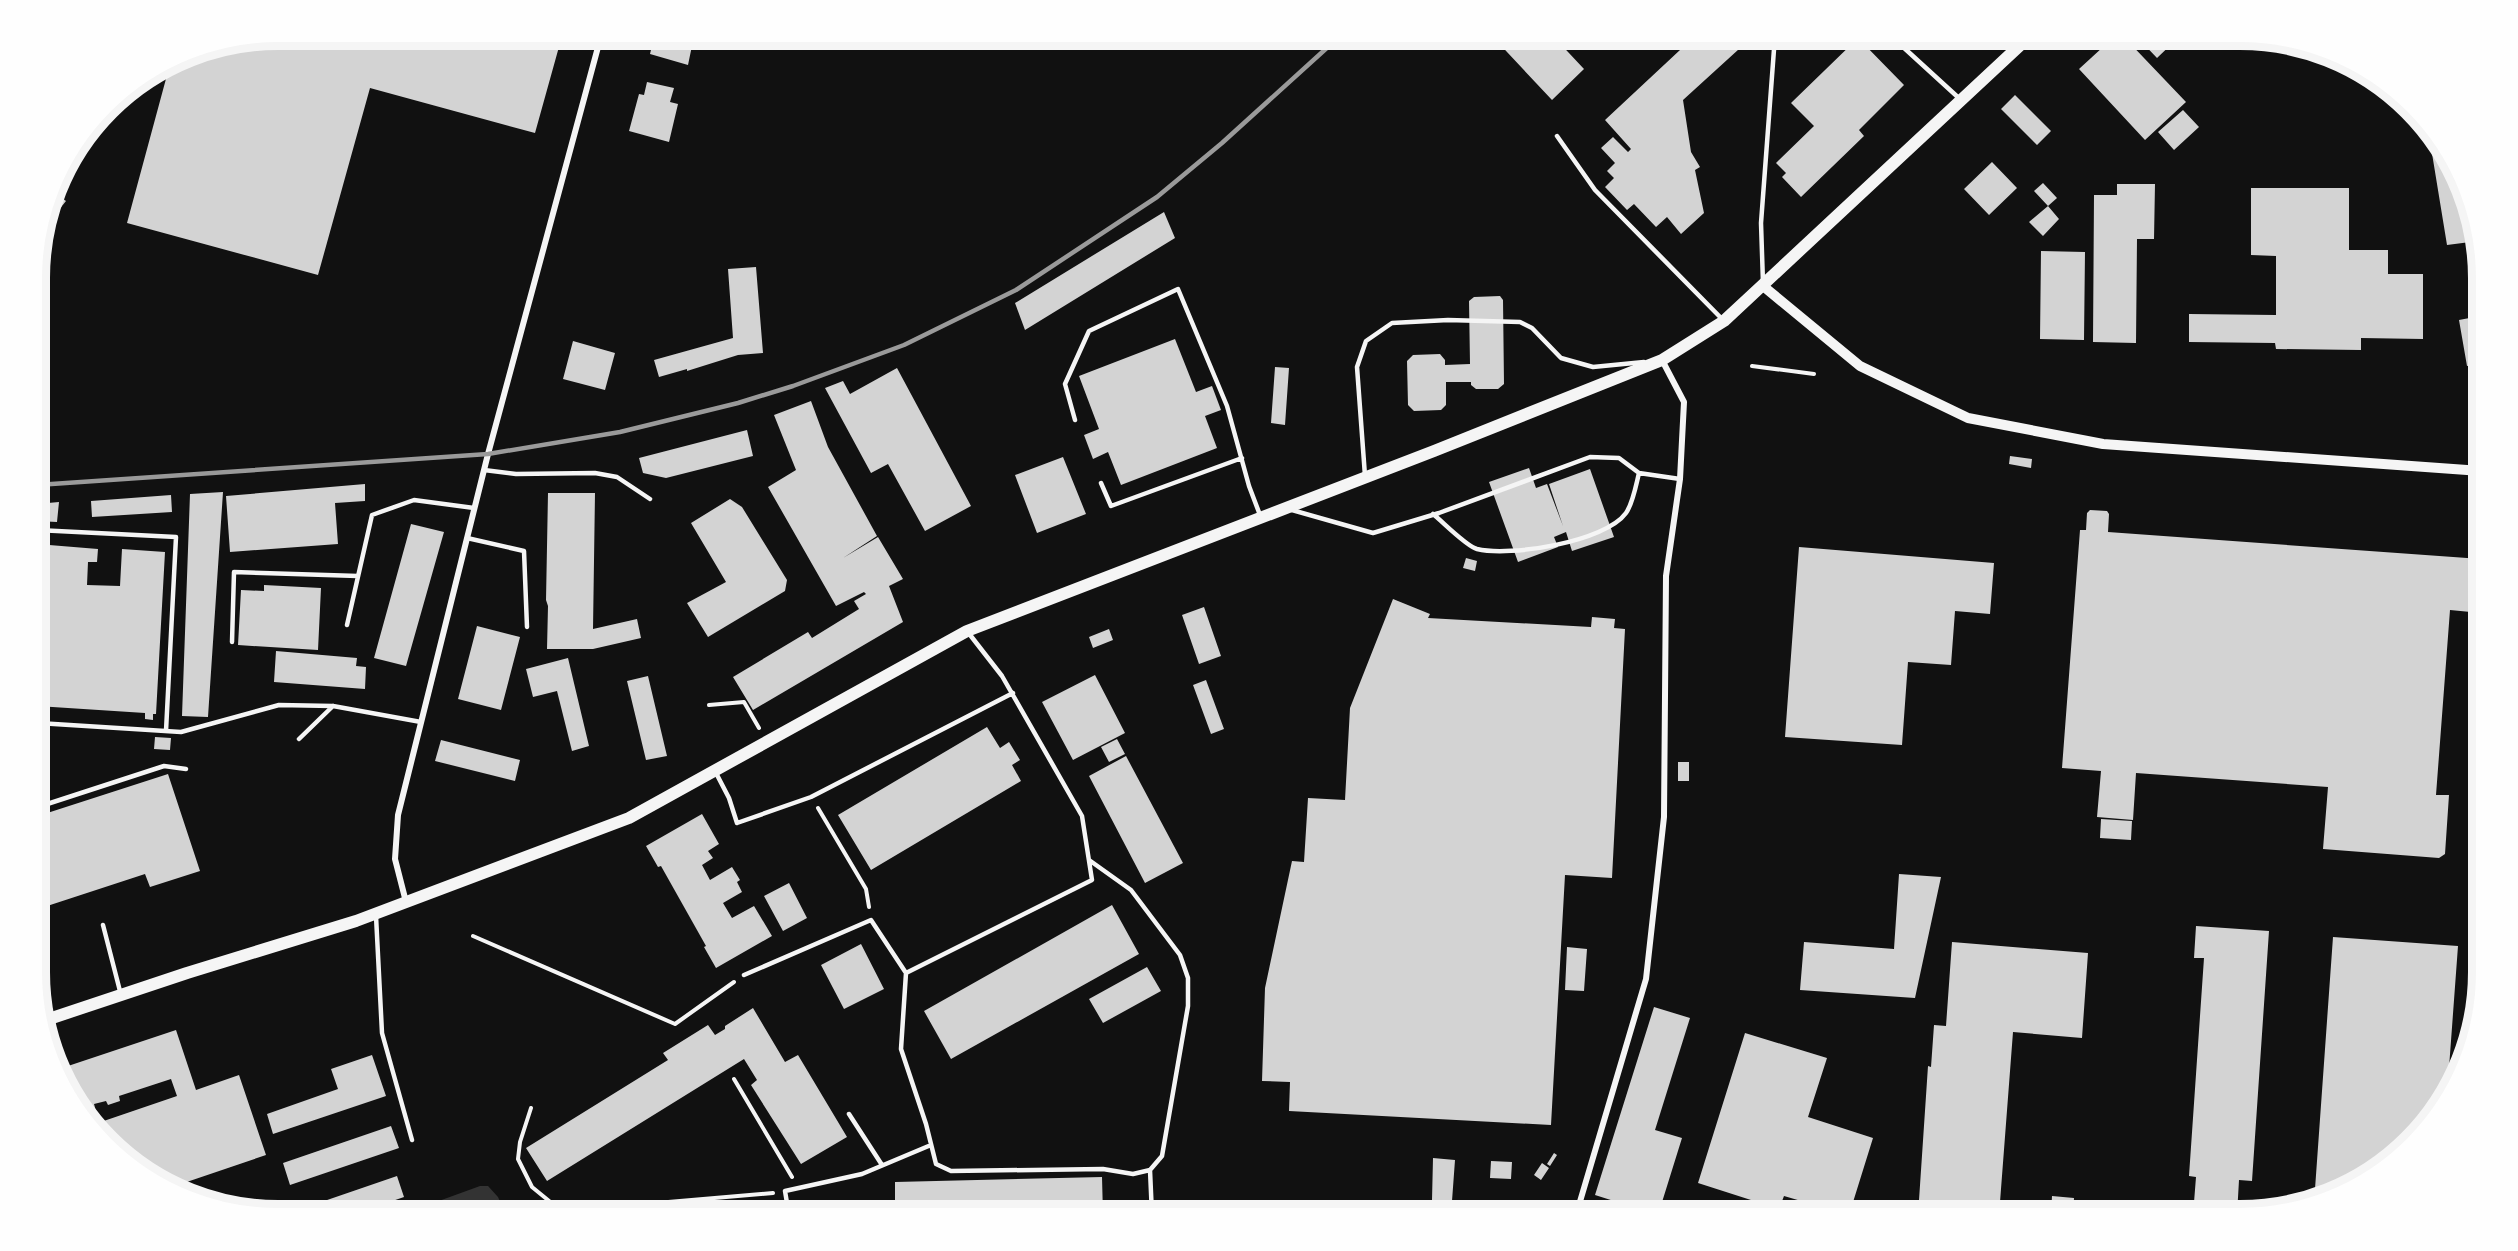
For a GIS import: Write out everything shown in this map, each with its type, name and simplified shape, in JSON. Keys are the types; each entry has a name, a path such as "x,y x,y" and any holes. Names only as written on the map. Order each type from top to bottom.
{"main road":[{"path":"51,1018 376,913 629,818 967,631 1365,478 1662,360 1724,321 2019,46"}],"street":[{"path":"406,902 395,859 397,826 474,508 598,46"},
{"path":"1763,286 1860,366 1968,418 2103,444 2472,470"},
{"path":"1579,1204 1646,979 1664,816 1666,576 1680,479 1683,402 1662,360"}],"lane":[{"path":"1763,286 1761,223 1773,46"},
{"path":"1902,46 1961,100"},
{"path":"1557,136 1595,190 1724,321"},
{"path":"1075,420 1065,384 1089,331 1178,289 1227,406 1261,518"},
{"path":"1365,478 1357,367 1366,341 1392,323 1448,320 1520,322 1532,328 1561,358 1593,367 1662,360"},
{"path":"1287,508 1373,533 1433,514 1590,457 1618,458 1639,473 1680,479"},
{"path":"1101,483 1111,506 1242,458"},
{"path":"484,470 516,474 596,473 617,477 650,499"},
{"path":"1433,514 1475,549 1535,550 1569,542 1610,526 1626,513 1639,473"},
{"path":"347,626 372,515 414,500 474,508"},
{"path":"46,530 176,537 166,731"},
{"path":"467,538 524,551 527,627"},
{"path":"232,642 234,572 358,576"},
{"path":"906,973 1092,880 1082,816 1002,676 967,631"},
{"path":"715,772 729,798 737,823 812,797 1012,693"},
{"path":"46,724 181,732 279,705 333,706 421,722"},
{"path":"299,739 333,706"},
{"path":"46,804 164,766 186,769"},
{"path":"744,975 871,920 906,973 901,1049 936,1164 951,1171 1103,1169 1133,1174 1150,1170 1162,1156 1188,1006 1188,978 1180,956 1131,890 1089,860"},
{"path":"376,913 382,1033 412,1140"},
{"path":"103,925 121,995"},
{"path":"849,1114 882,1165"},
{"path":"787,1204 785,1191 862,1174 931,1145"},
{"path":"1150,1170 1152,1204"}],"path":[{"path":"1752,366 1814,374"},
{"path":"709,705 744,702 767,742"},
{"path":"812,797 866,889 871,920"},
{"path":"473,936 675,1024 744,975"},
{"path":"734,1079 798,1188"},
{"path":"531,1108 520,1142 518,1159 532,1187 553,1204"},
{"path":"643,1204 785,1191"}],"shaded area":[{"path":"480,1186 488,1186 501,1204 430,1204"}],"building":[{"path":"278,46 559,46 535,133 370,88 318,275 127,223 167,75 189,64 218,54 248,48"},
{"path":"652,46 692,46 688,65 650,54"},
{"path":"1501,46 1562,46 1584,69 1552,100"},
{"path":"1684,46 1742,46 1683,100 1691,152 1700,167 1695,170 1704,213 1681,234 1667,217 1656,227 1634,204 1627,210 1605,187 1614,178 1607,171 1615,163 1601,148 1613,137 1628,152 1631,149 1605,120"},
{"path":"1850,46 1866,46 1904,85 1859,130 1864,136 1801,197 1782,177 1786,173 1776,163 1814,126 1791,103"},
{"path":"2104,46 2133,46 2186,102 2145,140 2079,69"},
{"path":"2146,46 2170,46 2157,58"},
{"path":"647,82 674,88 670,102 678,104 669,142 629,131 639,94 644,95"},
{"path":"2015,95 2051,131 2037,145 2001,109"},
{"path":"2183,110 2199,127 2174,150 2158,132"},
{"path":"2431,148 2454,189 2464,218 2469,242 2447,245"},
{"path":"1992,162 2017,188 1989,215 1964,189"},
{"path":"2043,183 2057,198 2048,206 2034,191"},
{"path":"2117,184 2155,184 2154,239 2137,239 2136,343 2093,342 2094,195 2117,195"},
{"path":"2251,188 2349,188 2349,250 2388,250 2388,274 2423,274 2423,339 2361,338 2361,350 2276,349 2275,343 2189,342 2189,314 2276,315 2276,256 2251,255"},
{"path":"61,197 66,201 55,214"},
{"path":"2048,206 2059,219 2043,236 2029,222"},
{"path":"1164,212 1175,238 1025,330 1015,303"},
{"path":"2041,251 2085,252 2084,340 2040,339"},
{"path":"756,267 763,353 738,355 659,377 654,360 733,338 728,269"},
{"path":"1500,296 1503,300 1504,384 1498,389 1476,389 1471,382 1446,382 1446,405 1441,410 1414,411 1408,405 1407,361 1413,355 1440,354 1445,360 1445,365 1470,364 1469,301 1474,297"},
{"path":"2472,318 2472,365 2467,366 2459,320"},
{"path":"1175,339 1196,392 1212,386 1221,410 1205,416 1217,448 1121,485 1108,452 1093,459 1084,435 1099,429 1079,376"},
{"path":"573,341 615,353 605,390 563,379"},
{"path":"1275,367 1289,368 1285,425 1271,423"},
{"path":"897,368 971,506 925,531 888,464 871,473 825,388 843,381 850,394"},
{"path":"811,401 828,447 877,536 843,558 878,537 903,579 889,586 903,622 753,710 733,677 808,632 812,638 859,609 854,601 866,594 864,592 836,606 768,487 796,470 774,415"},
{"path":"747,430 753,456 666,478 643,473 639,458"},
{"path":"2010,456 2032,459 2031,468 2009,464"},
{"path":"1063,457 1086,514 1037,533 1015,475"},
{"path":"1529,468 1536,488 1547,484 1563,526 1549,484 1590,469 1614,537 1572,551 1566,532 1554,537 1558,547 1518,562 1489,482"},
{"path":"365,484 365,501 335,503 338,544 230,552 226,496"},
{"path":"223,492 208,717 182,716 190,494"},
{"path":"548,493 595,493 593,629 637,619 641,638 593,649 547,649"},
{"path":"171,495 172,512 92,517 91,501"},
{"path":"730,499 742,507 787,580 785,591 708,637 687,603 726,582 691,523"},
{"path":"59,502 57,522 46,521 46,503"},
{"path":"2090,510 2107,511 2109,514 2108,532 2472,558 2472,612 2450,610 2436,795 2449,795 2445,854 2439,858 2323,849 2328,787 2136,773 2133,820 2097,817 2101,771 2062,768 2080,530 2086,530 2087,513"},
{"path":"411,524 444,532 406,666 374,658"},
{"path":"46,545 98,549 97,562 88,562 87,585 120,586 122,549 165,552 156,714 153,714 153,720 145,719 145,713 46,707"},
{"path":"1799,547 1994,563 1990,614 1955,611 1951,665 1908,662 1902,745 1785,737"},
{"path":"1466,558 1477,561 1475,571 1463,568"},
{"path":"264,585 321,588 318,650 238,645 241,590 264,591"},
{"path":"1393,599 1430,614 1428,618 1591,627 1592,617 1615,619 1614,628 1625,629 1612,878 1565,875 1551,1125 1289,1111 1290,1082 1262,1081 1265,988 1292,861 1304,862 1308,798 1345,800 1350,708"},
{"path":"1204,607 1221,656 1199,664 1182,615"},
{"path":"477,626 520,637 501,710 458,699"},
{"path":"1109,629 1113,640 1093,648 1089,637"},
{"path":"276,651 357,658 356,666 366,667 365,689 274,682"},
{"path":"568,658 589,746 572,751 557,691 533,697 526,669"},
{"path":"1095,675 1125,733 1073,760 1042,702"},
{"path":"648,676 667,756 646,760 627,681"},
{"path":"1206,680 1224,729 1211,734 1193,685"},
{"path":"987,727 1000,748 1009,742 1020,760 1012,765 1021,781 871,870 838,815"},
{"path":"155,737 171,738 170,750 154,749"},
{"path":"1117,739 1125,754 1109,762 1101,747"},
{"path":"441,740 520,760 515,781 435,761"},
{"path":"1126,756 1183,863 1145,883 1089,776"},
{"path":"1678,762 1689,762 1689,781 1678,781"},
{"path":"168,774 200,871 150,887 145,874 46,906 46,813"},
{"path":"702,814 719,844 708,851 713,858 702,865 710,880 732,867 740,880 737,882 742,892 723,903 732,918 754,906 772,936 716,968 661,866 658,867 646,846"},
{"path":"2101,819 2132,821 2131,840 2100,838"},
{"path":"1899,874 1941,877 1915,998 1800,990 1804,942 1894,949"},
{"path":"789,883 807,918 783,931 764,896"},
{"path":"1112,905 1139,954 951,1059 924,1011"},
{"path":"2196,926 2269,931 2252,1181 2239,1180 2238,1204 2194,1204 2196,1177 2189,1176 2204,958 2194,958"},
{"path":"2333,937 2458,946 2449,1074 2440,1089 2414,1126 2381,1157 2342,1181 2315,1192"},
{"path":"1952,942 2088,953 2082,1038 2013,1032 2000,1204 1919,1204 1928,1066 1931,1067 1934,1025 1946,1026"},
{"path":"861,944 884,989 844,1009 821,965"},
{"path":"1567,947 1587,949 1584,991 1565,990"},
{"path":"1147,967 1161,991 1103,1023 1089,999"},
{"path":"1654,1007 1690,1018 1655,1130 1682,1138 1661,1204 1623,1204 1595,1195"},
{"path":"753,1008 785,1062 798,1055 847,1137 801,1164 751,1085 757,1080 744,1059 547,1181 526,1148 668,1060 663,1053 708,1025 715,1035"},
{"path":"176,1030 196,1090 239,1075 266,1155 182,1184 137,1157 101,1122 177,1096 171,1079 119,1096 120,1101 108,1105 106,1101 94,1104 96,1111 93,1112 66,1067"},
{"path":"1745,1033 1827,1058 1808,1117 1873,1138 1852,1204 1811,1204 1784,1196 1781,1204 1763,1204 1698,1183"},
{"path":"372,1055 386,1096 273,1134 267,1114 338,1089 331,1069"},
{"path":"391,1126 399,1148 290,1185 283,1163"},
{"path":"1554,1153 1557,1155 1550,1166 1547,1164"},
{"path":"1433,1158 1455,1160 1452,1201 1432,1200"},
{"path":"1491,1161 1512,1162 1511,1179 1490,1178"},
{"path":"1542,1163 1549,1168 1541,1180 1534,1175"},
{"path":"397,1176 404,1197 384,1204 315,1204"},
{"path":"1102,1177 1103,1204 895,1204 895,1182"},
{"path":"2052,1196 2074,1198 2074,1204 2052,1204"}],"railway":[{"path":"46,484 488,454 620,432 738,403 793,386 904,345 1016,290 1157,197 1222,143 1329,46"}]}
